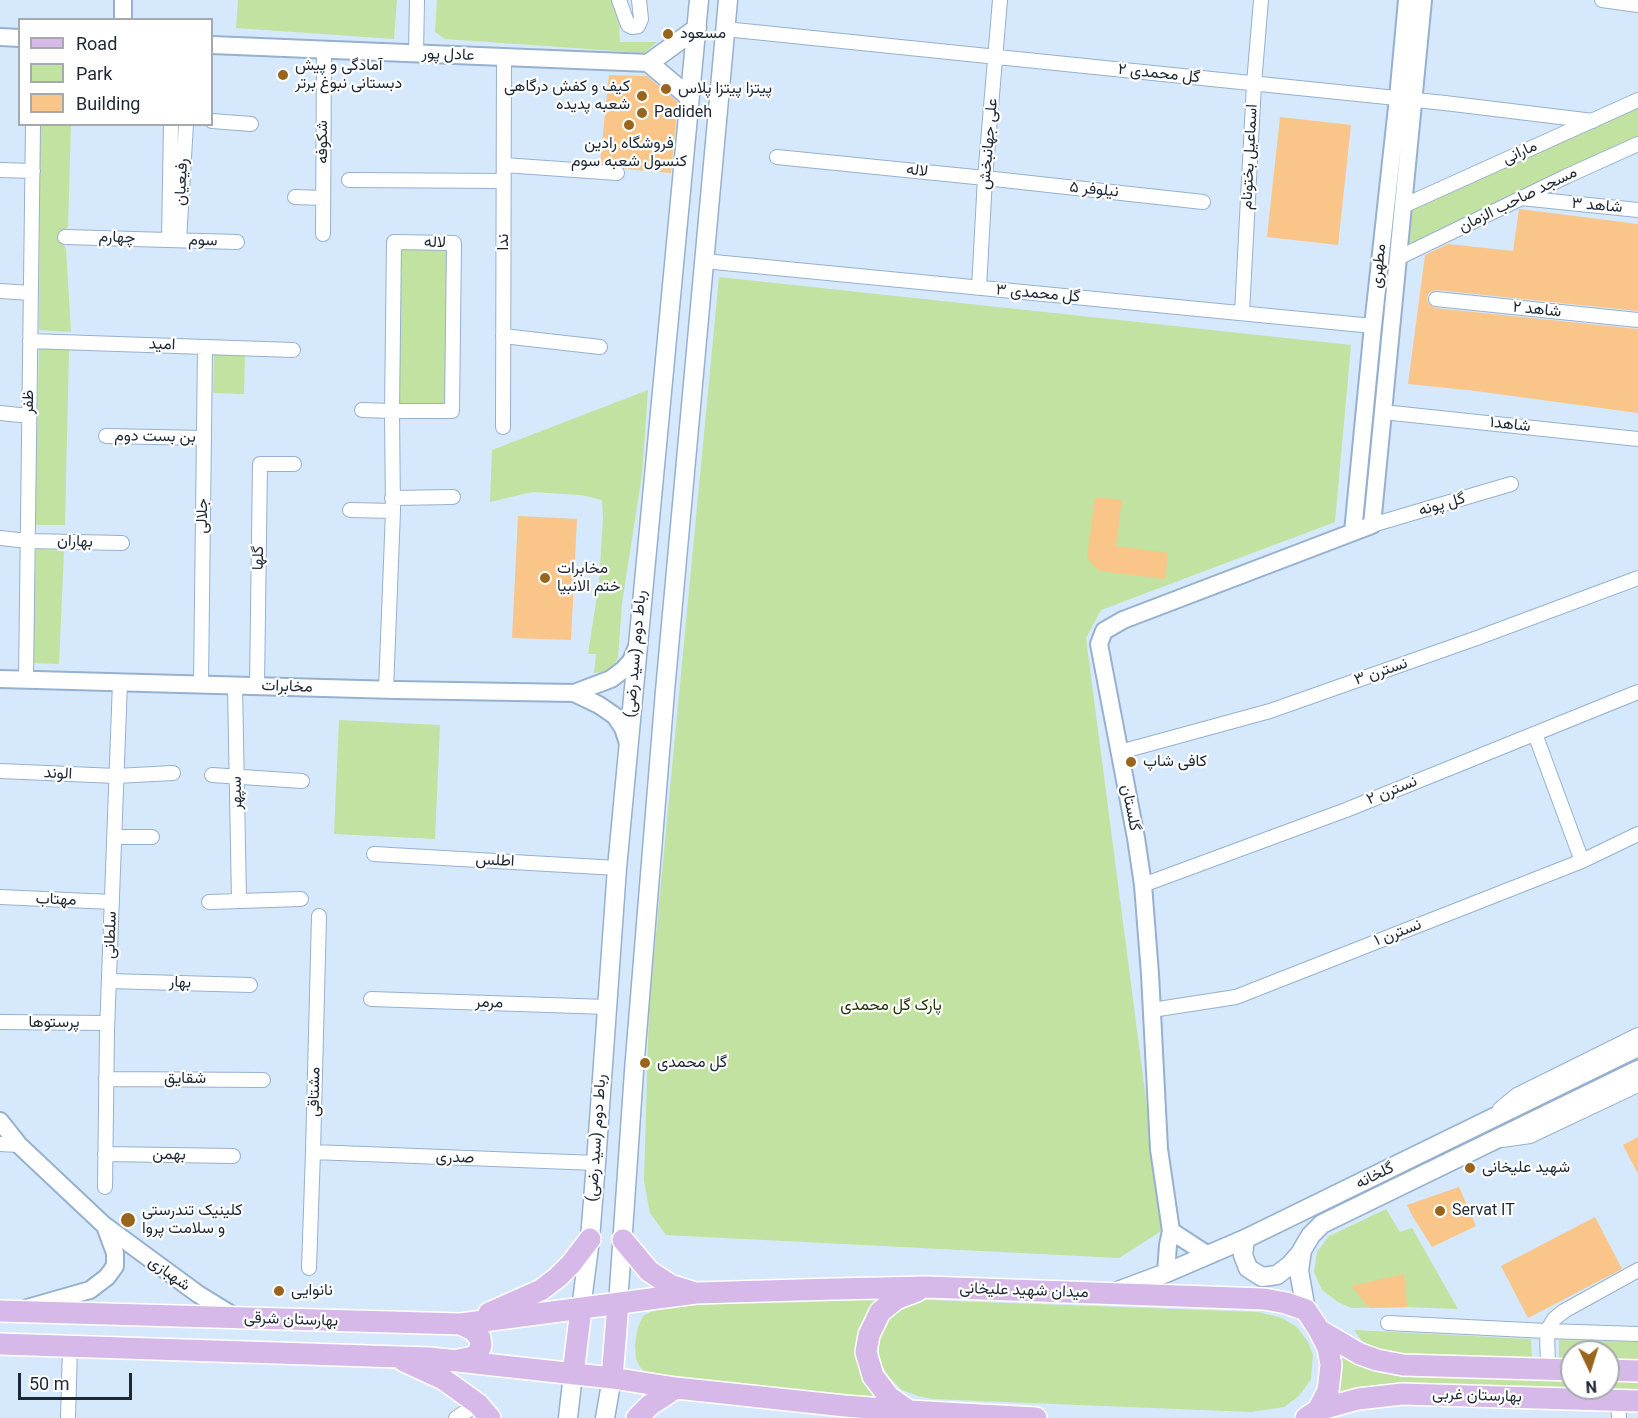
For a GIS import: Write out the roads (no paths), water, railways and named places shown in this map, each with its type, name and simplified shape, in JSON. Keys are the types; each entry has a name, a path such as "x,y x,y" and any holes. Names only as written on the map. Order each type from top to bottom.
{"main road":[{"name":"رباط دوم (سید رضی)","path":"581,1309 590,1239 600,1119 628,743 699,0"},
{"name":"رباط دوم (سید رضی)","path":"618,1304 630,1120 663,715 728,0"},
{"path":"689,98 649,63 697,28"},
{"name":"گلخانه","path":"1108,1294 1166,1273 1245,1239 1638,1047"},
{"name":"گلخانه","path":"1245,1239 1243,1255 1248,1268 1262,1277 1277,1275 1290,1265 1311,1235 1322,1224 1638,1070"},
{"path":"600,1119 610,1125 621,1125 630,1120"},
{"path":"461,1324 541,1290 571,1264 590,1239"},
{"path":"623,1240 649,1271 670,1285 696,1293"},
{"path":"1302,1250 1299,1271 1306,1310 1328,1348 1331,1365 1328,1391 1312,1414"},
{"path":"909,1411 889,1397 873,1376 866,1352 869,1335 880,1312 896,1299 926,1287"},
{"name":"میدان شهید علیخانی","path":"581,1309 696,1293 926,1287 1264,1299 1306,1310"},
{"path":"606,1418 618,1304"},
{"path":"568,1418 581,1309"},
{"name":"بهارستان شرقی","path":"7,1311 461,1324 581,1309"},
{"path":"458,1360 473,1357 481,1346 480,1338 473,1330 461,1324"},
{"name":"بهارستان غربی","path":"1319,1330 1360,1354 1403,1365 1560,1370"},
{"name":"بهارستان شرقی","path":"0,1344 458,1360 573,1374"},
{"path":"395,1357 443,1379 481,1413"},
{"path":"1620,1370 1638,1371"},
{"path":"573,1374 676,1388 844,1406 1036,1418"},
{"path":"637,1418 650,1405 676,1388"},
{"name":"بهارستان غربی","path":"1312,1414 1358,1399 1402,1394 1625,1407"}],"street":[{"path":"123,0 123,18"},
{"path":"416,53 417,0"},
{"path":"619,0 628,24 633,27 638,26 641,19 639,0"},
{"name":"علی جهانبخش","path":"979,288 985,178 1000,0"},
{"name":"اسماعیل بختونام","path":"1242,313 1254,84 1261,0"},
{"name":"مطهری","path":"1372,525 1403,206 1407,0"},
{"name":"مطهری","path":"1353,532 1372,326 1423,0"},
{"path":"1602,0 1638,5"},
{"name":"گل محمدی ۲","path":"725,29 1593,120"},
{"path":"0,37 18,38"},
{"name":"عادل پور","path":"213,45 649,63"},
{"name":"شکوفه","path":"323,234 324,50"},
{"name":"ندا","path":"503,427 504,57"},
{"name":"مارانی","path":"1403,206 1638,100"},
{"path":"213,121 251,124"},
{"name":"ظفر","path":"26,680 33,126"},
{"path":"171,126 174,240"},
{"name":"رفیعیان","path":"174,240 186,126"},
{"name":"مسجد صاحب الزمان","path":"1398,258 1638,144"},
{"name":"لاله","path":"777,157 985,178"},
{"path":"504,165 617,173"},
{"path":"0,170 33,171"},
{"name":"نیلوفر ۵","path":"985,178 1203,202"},
{"path":"349,180 504,180"},
{"path":"295,197 323,198"},
{"name":"شاهد ۳","path":"1521,198 1638,210"},
{"name":"چهارم","path":"65,237 174,240"},
{"name":"سوم","path":"174,240 237,242"},
{"name":"لاله","path":"362,410 392,411 452,411 453,243 394,242 392,411 393,504 386,690"},
{"name":"گل محمدی ۳","path":"704,261 1372,326"},
{"path":"0,291 31,293"},
{"name":"شاهد ۲","path":"1436,299 1638,320"},
{"path":"503,336 600,347"},
{"name":"امید","path":"30,341 293,350"},
{"name":"جلالی","path":"201,684 205,347"},
{"name":"شاهد۱","path":"1383,412 1638,439"},
{"path":"0,413 29,416"},
{"name":"بن بست دوم","path":"106,436 204,438"},
{"name":"گلها","path":"257,686 260,464 294,464"},
{"name":"گل پونه","path":"1372,525 1511,484"},
{"path":"350,510 453,497"},
{"name":"گلستان","path":"1166,1273 1171,1231 1159,1149 1143,885 1099,644 1104,631 1123,620 1372,525"},
{"path":"0,538 28,541"},
{"name":"بهاران","path":"28,541 122,543"},
{"name":"نسترن ۳","path":"1119,752 1270,711 1478,638 1638,578"},
{"path":"574,693 611,679 623,670 631,661 637,645"},
{"name":"مخابرات","path":"0,679 574,693"},
{"name":"سلطانی","path":"105,1187 107,1023 120,682"},
{"name":"سپهر","path":"235,685 238,901"},
{"name":"نسترن ۲","path":"1143,885 1346,810 1638,692"},
{"path":"574,693 615,716 624,728 628,743"},
{"path":"1534,734 1582,861"},
{"name":"الوند","path":"0,771 116,776 173,773"},
{"path":"212,775 302,781"},
{"name":"نسترن ۱","path":"1152,1011 1236,997 1582,861 1638,834"},
{"path":"114,837 152,837"},
{"name":"اطلس","path":"374,854 617,868"},
{"name":"مهتاب","path":"0,897 112,902"},
{"path":"209,902 301,899"},
{"name":"مشتاقی","path":"309,1268 319,916"},
{"name":"بهار","path":"109,981 250,985"},
{"name":"مرمر","path":"371,999 607,1007"},
{"name":"پرستوها","path":"0,1022 107,1023"},
{"path":"1481,1124 1517,1095 1638,1035"},
{"name":"شقایق","path":"106,1079 263,1080"},
{"path":"1491,1141 1530,1136 1638,1085"},
{"name":"شهبازی","path":"0,1120 19,1145 104,1225 198,1294 238,1318"},
{"path":"0,1144 19,1145"},
{"name":"صدری","path":"313,1152 596,1163"},
{"name":"بهمن","path":"105,1154 233,1156"},
{"name":"شهبازی","path":"7,1311 90,1290 107,1277 115,1266 115,1252 104,1225"},
{"path":"1171,1231 1208,1255"},
{"path":"1548,1369 1547,1331 1554,1319 1564,1311 1638,1270"},
{"path":"1388,1323 1638,1334"},
{"path":"68,1418 70,1346"},
{"path":"456,1418 481,1413"}],"place":[{"name":"مسعود","path":"668,34"},
{"name":"آمادگی و پیش دبستانی نبوغ برتر","path":"283,75"},
{"name":"پیتزا پیتزا پلاس","path":"666,89"},
{"name":"کیف و کفش درگاهی شعبه پدیده","path":"642,96"},
{"name":"Padideh","path":"642,113"},
{"name":"فروشگاه رادین کنسول شعبه سوم","path":"629,125"},
{"name":"مخابرات ختم الانبیا","path":"545,578"},
{"name":"کافی شاپ","path":"1131,762"},
{"name":"گل محمدی","path":"645,1063"},
{"name":"شهید علیخانی","path":"1470,1168"},
{"name":"Servat IT","path":"1440,1211"},
{"name":"کلینیک تندرستی و سلامت پروا","path":"128,1220"},
{"name":"نانوایی","path":"279,1291"}],"park label":[{"name":"پارک گل محمدی","path":"891,1006"}]}
